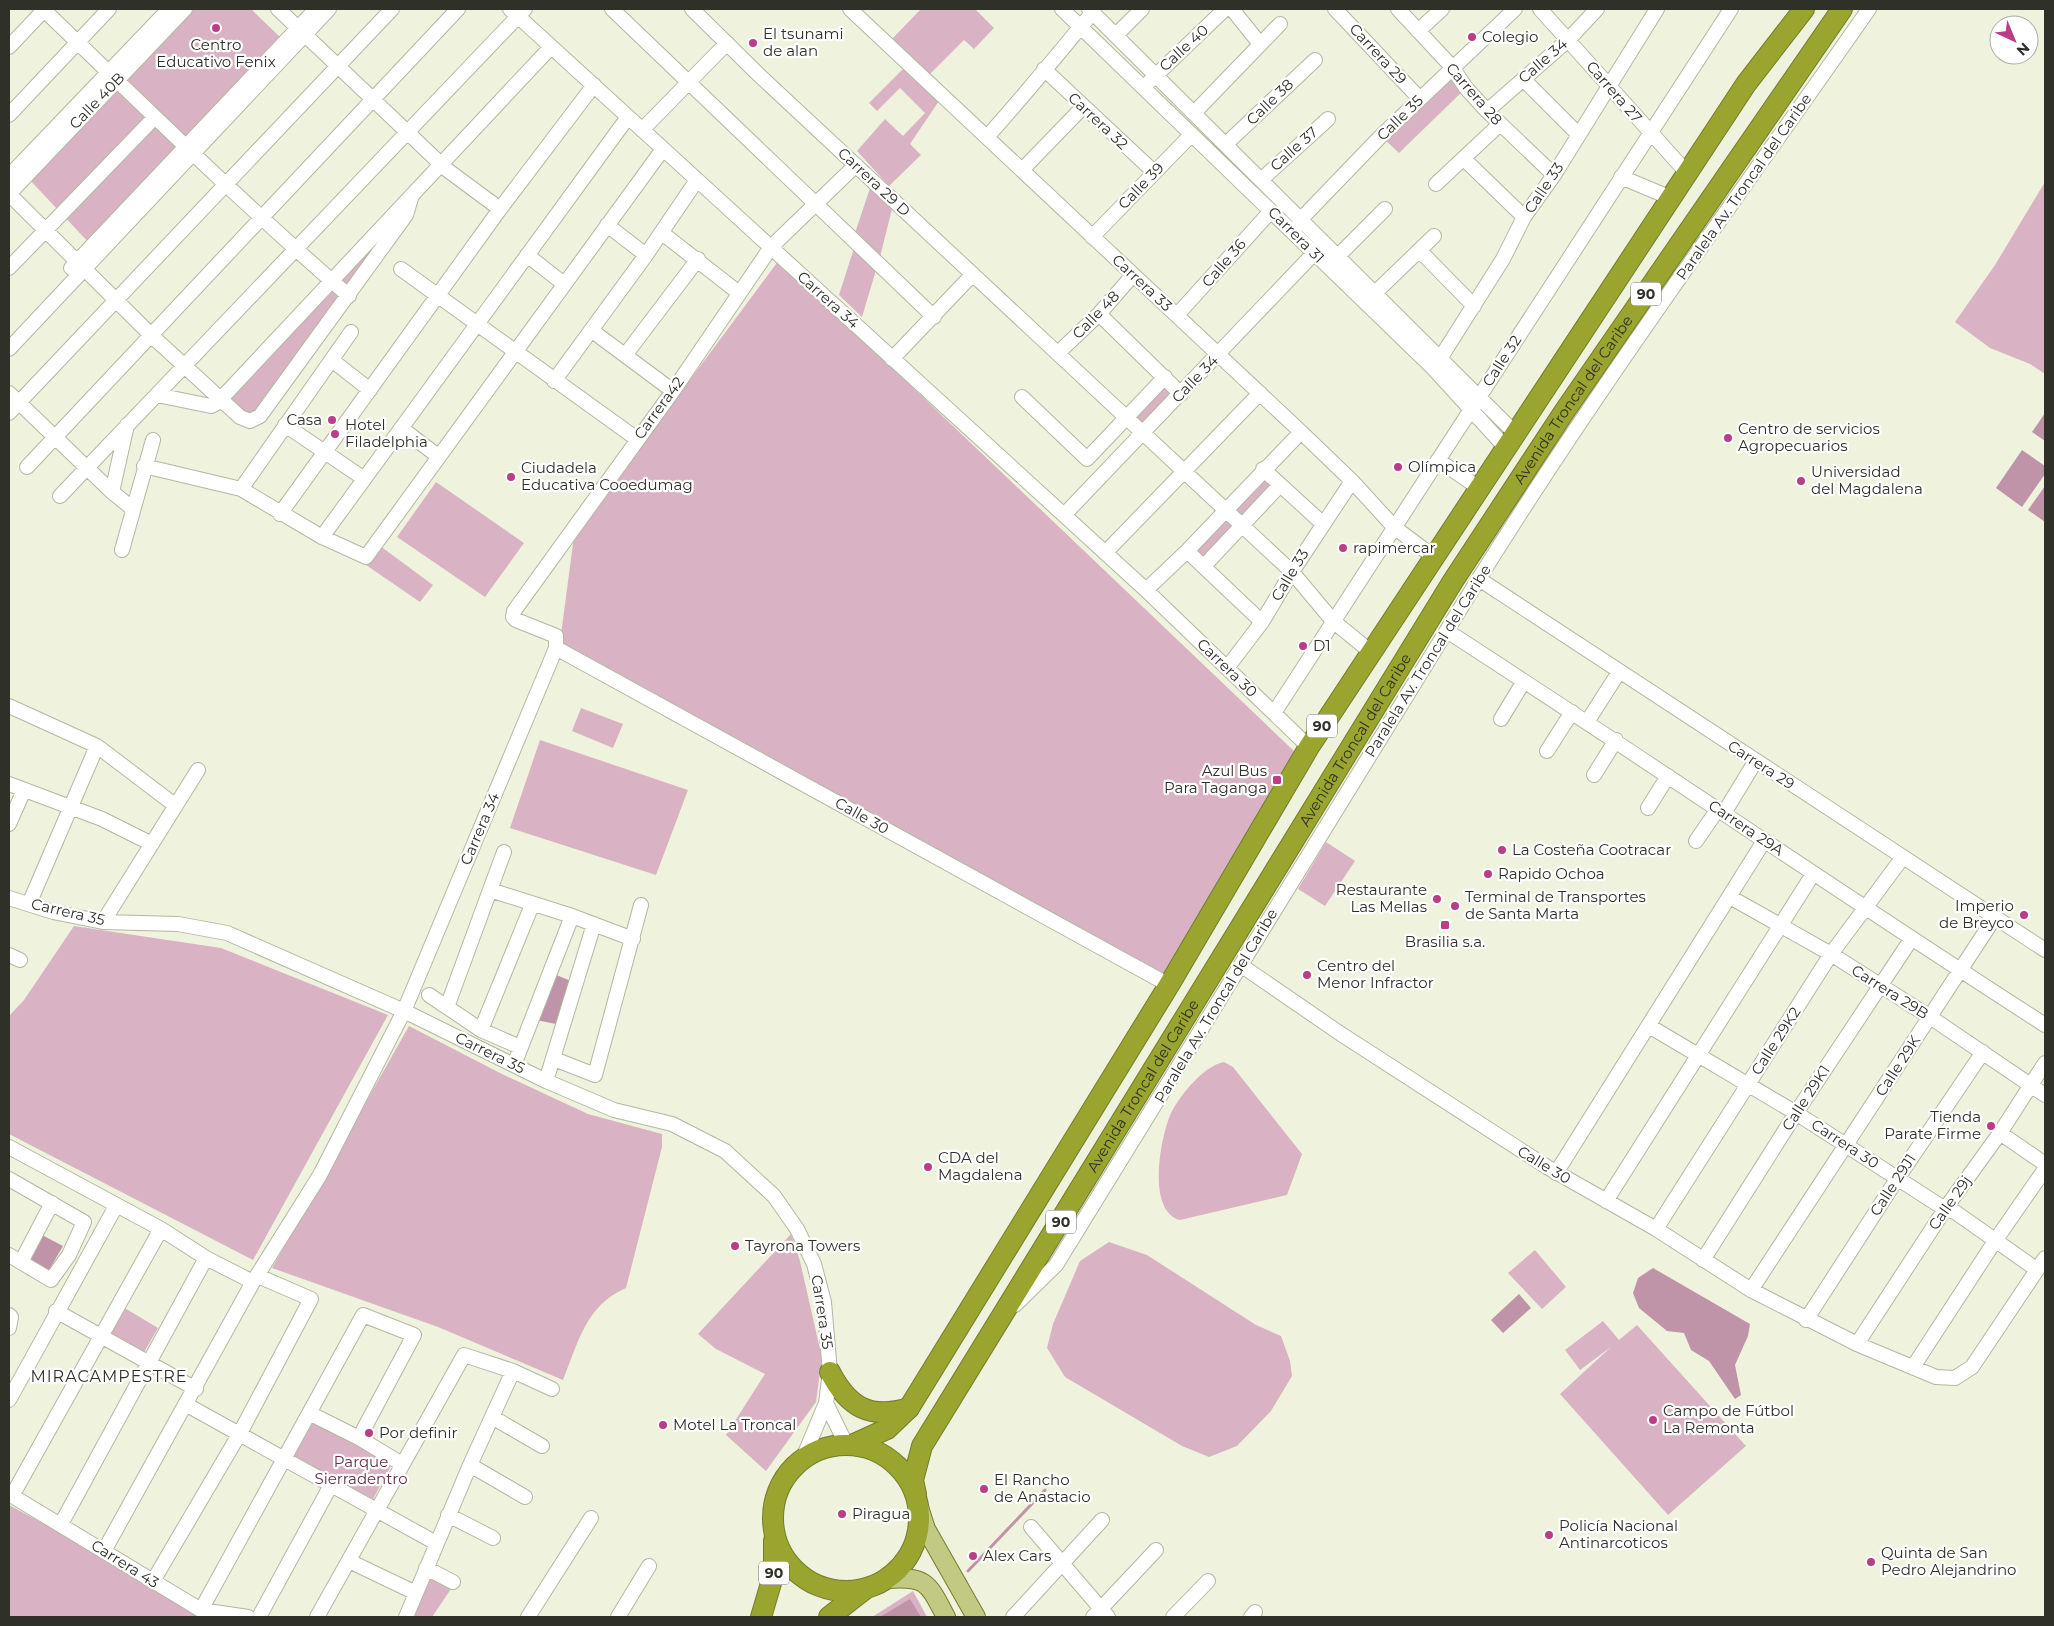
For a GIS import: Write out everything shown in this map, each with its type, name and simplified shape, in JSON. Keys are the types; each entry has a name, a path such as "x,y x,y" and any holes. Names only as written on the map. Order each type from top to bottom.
{"highway":[{"path":"1746,84 1772,32 1788,9"},
{"name":"Avenida Troncal del Caribe","path":"850,1444 887,1429 909,1408 1169,984 1309,747 1746,84 1804,9"},
{"name":"Avenida Troncal del Caribe","path":"917,1501 913,1480 922,1446 1224,955 1269,878 1454,581 1564,412 1842,9"},
{"path":"830,1372 847,1399 861,1408 885,1413 909,1408"},
{"path":"829,1617 867,1588 887,1579 906,1560 913,1548 919,1521 917,1501 906,1476 892,1460 868,1447 850,1444 831,1446 803,1458 790,1469 781,1483 775,1498 772,1527 776,1543 783,1557 805,1580 835,1591 867,1588"},
{"name":"90","path":"761,1617 774,1573 776,1552 772,1527"}],"main road":[{"path":"917,1501 926,1529 976,1617"},
{"path":"887,1579 908,1577 922,1581 932,1591 946,1617"}],"street":[{"path":"9,47 44,9 295,250 349,296"},
{"path":"9,115 109,9"},
{"name":"Calle 40B","path":"9,194 169,9"},
{"name":"Calle 40B","path":"9,176 185,9"},
{"path":"278,9 440,163 500,209"},
{"path":"301,31 316,9"},
{"path":"9,336 81,264 301,31 329,9"},
{"path":"133,509 112,492 56,439 12,403 116,300 392,9"},
{"path":"27,467 56,439 458,9"},
{"path":"612,9 934,317"},
{"name":"Carrera 29 D","path":"692,9 856,165 1292,572 1333,621 1371,652"},
{"name":"Carrera 33","path":"850,9 1301,432 1352,481 1394,527 1434,557"},
{"name":"Carrera 31","path":"1062,9 1272,211 1314,254 1437,363"},
{"path":"1116,35 1142,9"},
{"name":"Calle 40","path":"1144,88 1156,74 1225,9"},
{"path":"1232,9 1260,44"},
{"name":"Carrera 29","path":"1335,9 1420,99"},
{"name":"Carrera 28","path":"1398,9 1452,68 1466,88 1487,111 1554,175"},
{"path":"1418,31 1442,9"},
{"name":"Calle 35","path":"1296,235 1302,218 1420,99 1515,9"},
{"name":"Carrera 27","path":"1540,9 1688,174"},
{"name":"Calle 34","path":"1487,111 1568,40 1597,9"},
{"name":"Calle 33","path":"1437,363 1503,259 1524,217 1579,136 1657,9"},
{"name":"Calle 32","path":"1274,713 1731,9"},
{"name":"Paralela Av. Troncal del Caribe","path":"1000,1320 1056,1265 1242,966 1413,683 1448,631 1479,579 1581,423 1869,9"},
{"path":"60,496 407,133 518,11"},
{"name":"Carrera 34","path":"518,11 551,46 642,130 1146,590"},
{"name":"Carrera 31","path":"988,137 1036,82 1080,28 1091,11 1376,292 1437,363 1511,441"},
{"path":"1194,113 1280,24"},
{"path":"642,130 726,43"},
{"path":"157,395 212,406 221,399 551,46"},
{"name":"Calle 38","path":"1226,144 1315,60"},
{"name":"Carrera 32","path":"1044,70 1154,172"},
{"path":"1523,78 1579,136"},
{"path":"280,514 500,209 594,85"},
{"path":"1022,170 1083,107"},
{"path":"9,268 155,117"},
{"path":"322,537 363,478 478,324 628,117"},
{"name":"Calle 37","path":"1261,180 1328,119"},
{"path":"1436,184 1500,124"},
{"name":"Calle 39","path":"1092,237 1191,135"},
{"path":"144,466 241,489 280,514 322,537 366,557 663,149"},
{"path":"1464,159 1524,217"},
{"name":"Carrera42","path":"556,648 556,636 516,620 513,617 514,610 673,391 771,247 856,165"},
{"path":"1621,177 1671,198"},
{"path":"554,380 662,233 697,180"},
{"path":"9,194 44,231 81,264 152,336 240,417 250,421 260,416 349,296 406,215 412,195"},
{"path":"1338,256 1385,209"},
{"name":"Calle 36","path":"1177,315 1235,248 1272,211"},
{"path":"607,225 646,255"},
{"path":"662,233 698,259 739,293"},
{"path":"1376,292 1434,236"},
{"name":"Calle 34","path":"1064,515 1325,242"},
{"path":"1420,251 1474,306"},
{"path":"527,255 564,284"},
{"path":"626,354 698,259"},
{"path":"9,349 81,264"},
{"path":"400,269 637,439"},
{"path":"892,359 973,274"},
{"name":"Calle 48","path":"1058,354 1099,314 1133,275"},
{"path":"1099,314 1181,394"},
{"path":"591,330 626,354 673,391"},
{"path":"241,489 285,425 333,361 351,332"},
{"path":"333,361 370,390"},
{"path":"1022,397 1087,459 1165,377"},
{"path":"1105,553 1260,394"},
{"path":"112,492 128,425"},
{"path":"285,425 363,478"},
{"path":"401,428 438,456"},
{"path":"1146,590 1187,551 1263,469 1301,432"},
{"path":"122,550 144,466 153,440"},
{"path":"1438,460 1480,488"},
{"path":"1263,469 1322,523"},
{"name":"Calle 33","path":"1227,668 1262,622 1322,523 1352,481"},
{"path":"1204,566 1280,484"},
{"path":"1187,551 1262,622"},
{"name":"Carrera 29","path":"1479,579 1755,762 2045,950"},
{"name":"Carrera 30","path":"1146,590 1309,747"},
{"name":"Carrera 29A","path":"1448,631 1616,740 1813,874 2045,1025"},
{"name":"Carrera 34","path":"104,1551 256,1279 320,1175 404,1011 556,648"},
{"name":"Calle 30","path":"556,648 1169,984"},
{"path":"1587,722 1619,672"},
{"path":"1501,719 1524,681"},
{"path":"9,707 97,746 176,806"},
{"path":"1547,751 1572,712"},
{"path":"1594,776 1616,740"},
{"path":"30,904 97,746"},
{"path":"1696,841 1721,811 1755,762"},
{"path":"103,922 198,770"},
{"path":"1648,808 1668,776"},
{"path":"9,784 70,809 102,819 152,844"},
{"path":"9,824 24,790"},
{"path":"1556,1173 1764,840"},
{"path":"447,1007 504,852"},
{"name":"Calle 29K2","path":"1656,1229 1831,954 1902,857"},
{"path":"1606,1201 1778,926 1813,874"},
{"path":"490,890 532,905 572,916 633,939"},
{"name":"Carrera 29B","path":"1730,897 1778,926 1831,954 1879,987 1930,1017 2045,1095"},
{"name":"Carrera 35","path":"9,898 53,912 103,922 178,924 227,934 404,1011 514,1065 614,1110 672,1124 725,1151 774,1196 797,1229 814,1264 824,1302 830,1372 826,1403 803,1458"},
{"path":"480,1030 532,905"},
{"path":"554,1059 595,1075 641,905"},
{"path":"514,1065 572,916"},
{"name":"Calle 29K","path":"1751,1290 1847,1146 1995,917"},
{"path":"546,1080 594,924"},
{"name":"Calle 29K1","path":"1703,1260 1796,1113 1912,938"},
{"name":"Calle 30","path":"1242,966 1341,1034 1556,1173 1656,1229 1751,1290 1806,1320 1913,1367 1946,1378 1955,1378 1972,1367 2045,1258"},
{"path":"428,995 480,1030 520,1047"},
{"name":"Carrera 30","path":"1649,1026 1796,1113 1945,1209 1955,1212 2036,1269"},
{"name":"Calle 29J1","path":"1806,1320 1897,1179 1983,1052"},
{"name":"Calle 29j","path":"1857,1344 1945,1209 2000,1133 2045,1064"},
{"path":"2000,1133 2045,1164"},
{"path":"9,1147 161,1229 206,1258 311,1299 240,1433 153,1581"},
{"path":"1913,1367 1995,1241 2045,1169"},
{"path":"9,1179 52,1203 84,1222 69,1255 51,1280 15,1259 52,1203"},
{"path":"9,1400 56,1311 116,1206"},
{"path":"10,1495 161,1229"},
{"path":"69,1255 84,1263"},
{"path":"61,1524 147,1363 206,1258"},
{"path":"56,1311 196,1389"},
{"path":"9,1315 11,1318 9,1328"},
{"path":"201,1610 285,1461 363,1315 414,1336 359,1438"},
{"path":"316,1617 464,1355 513,1371 552,1389"},
{"path":"406,1617 436,1543 513,1371"},
{"path":"826,1403 850,1444"},
{"path":"187,1405 436,1543"},
{"path":"310,1414 359,1438 402,1464"},
{"path":"492,1417 542,1446"},
{"path":"470,1465 526,1497"},
{"path":"259,1617 331,1485"},
{"name":"Carrera 43","path":"10,1495 201,1610 248,1617"},
{"path":"448,1516 493,1538"},
{"path":"528,1617 591,1518"},
{"path":"1013,1617 1102,1520"},
{"path":"1031,1526 1101,1614 1156,1550"},
{"path":"349,1561 416,1593"},
{"path":"618,1617 649,1566"},
{"path":"426,1568 453,1582"},
{"path":"1173,1617 1208,1581"}],"green space":[{"path":"190,9 251,9 280,37 91,245 28,178"},
{"path":"921,9 975,9 994,28 974,49 964,40 929,75 892,39"},
{"path":"1452,67 1466,88 1399,153 1381,136"},
{"path":"904,68 939,101 910,144 921,155 889,186 857,151 885,119 903,136 925,113 900,88 877,111 869,103"},
{"path":"2045,182 2045,374 2030,364 1990,348 1955,322 1995,265"},
{"path":"870,188 892,209 880,257 855,233"},
{"path":"387,232 347,287 343,282 343,278"},
{"path":"854,248 876,270 862,317 839,295"},
{"path":"779,260 1295,752 1163,975 560,642 574,536"},
{"path":"334,290 342,297 255,415 245,415 231,400 232,394"},
{"path":"1165,381 1176,393 1143,426 1132,415"},
{"path":"1265,473 1277,486 1244,521 1230,508"},
{"path":"436,482 524,543 485,597 397,537"},
{"path":"1226,515 1236,525 1203,561 1191,549"},
{"path":"380,546 433,585 420,602 366,565"},
{"path":"581,708 623,724 613,748 572,731"},
{"path":"540,740 688,790 656,875 510,828"},
{"path":"1326,842 1355,861 1325,906 1298,889"},
{"path":"74,926 221,948 388,1015 253,1260 9,1134 9,1016 24,1000"},
{"path":"409,1026 500,1073 588,1114 662,1134 662,1147 626,1288 612,1295 592,1315 579,1339 563,1380 438,1327 272,1268"},
{"path":"1224,1062 1233,1067 1302,1154 1287,1195 1180,1220 1170,1214 1163,1204 1159,1175 1162,1143 1169,1118 1184,1093 1208,1069"},
{"path":"791,1234 800,1261 822,1358 816,1402 766,1471 726,1435 765,1374 716,1349 698,1334"},
{"path":"1109,1242 1147,1255 1256,1325 1281,1336 1290,1361 1292,1376 1271,1411 1237,1446 1209,1457 1182,1446 1065,1377 1047,1348 1053,1324 1080,1261"},
{"path":"1535,1250 1566,1287 1542,1309 1508,1273"},
{"path":"123,1307 158,1328 143,1354 107,1334"},
{"name":"Campo de Fútbol La Remonta","path":"1603,1321 1619,1340 1637,1325 1746,1446 1668,1515 1560,1394 1611,1347 1580,1370 1565,1350"},
{"name":"Parque Sierradentro","path":"309,1421 392,1464 373,1499 291,1456"},
{"path":"9,1505 70,1538 198,1617 9,1617"},
{"path":"431,1574 453,1586 432,1617 412,1617"},
{"path":"913,1591 927,1617 872,1617"}],"shaded area":[{"path":"2045,413 2045,441 2032,432"},
{"path":"2022,450 2045,466 2045,474 2022,507 1996,488"},
{"path":"2045,486 2045,522 2028,510"},
{"path":"554,974 571,981 556,1024 536,1020"},
{"path":"42,1235 63,1246 49,1270 28,1259"},
{"path":"1653,1268 1750,1324 1748,1336 1735,1365 1741,1395 1735,1399 1709,1361 1691,1350 1684,1333 1667,1331 1639,1308 1633,1293 1638,1278"},
{"path":"1519,1294 1531,1308 1503,1333 1491,1320"},
{"path":"910,1599 921,1617 880,1617"}],"waterway":[{"path":"968,1571 1045,1490"}],"place":[{"name":"Centro Educativo Fenix","path":"216,28"},
{"name":"Colegio","path":"1472,37"},
{"name":"El tsunami de alan","path":"753,43"},
{"name":"Casa","path":"332,420"},
{"name":"Hotel Filadelphia","path":"335,434"},
{"name":"Centro de servicios Agropecuarios","path":"1728,438"},
{"name":"Olímpica","path":"1398,467"},
{"name":"Ciudadela Educativa Cooedumag","path":"511,477"},
{"name":"Universidad del Magdalena","path":"1801,481"},
{"name":"rapimercar","path":"1343,548"},
{"name":"D1","path":"1303,646"},
{"name":"Azul Bus Para Taganga","path":"1277,780"},
{"name":"La Costeña Cootracar","path":"1502,850"},
{"name":"Rapido Ochoa","path":"1488,874"},
{"name":"Restaurante Las Mellas","path":"1437,899"},
{"name":"Terminal de Transportes de Santa Marta","path":"1455,906"},
{"name":"Imperio de Breyco","path":"2024,915"},
{"name":"Brasilia s.a.","path":"1445,925"},
{"name":"Centro del Menor Infractor","path":"1307,975"},
{"name":"Tienda Parate Firme","path":"1991,1126"},
{"name":"CDA del Magdalena","path":"928,1167"},
{"name":"Tayrona Towers","path":"735,1246"},
{"name":"Campo de Fútbol La Remonta","path":"1653,1420"},
{"name":"Motel La Troncal","path":"663,1425"},
{"name":"Por definir","path":"369,1433"},
{"name":"El Rancho de Anastacio","path":"984,1489"},
{"name":"Piragua","path":"842,1514"},
{"name":"Policía Nacional Antinarcoticos","path":"1549,1535"},
{"name":"Alex Cars","path":"973,1556"},
{"name":"Quinta de San Pedro Alejandrino","path":"1871,1562"}],"district":[{"name":"MIRACAMPESTRE","path":"109,1376"}]}
